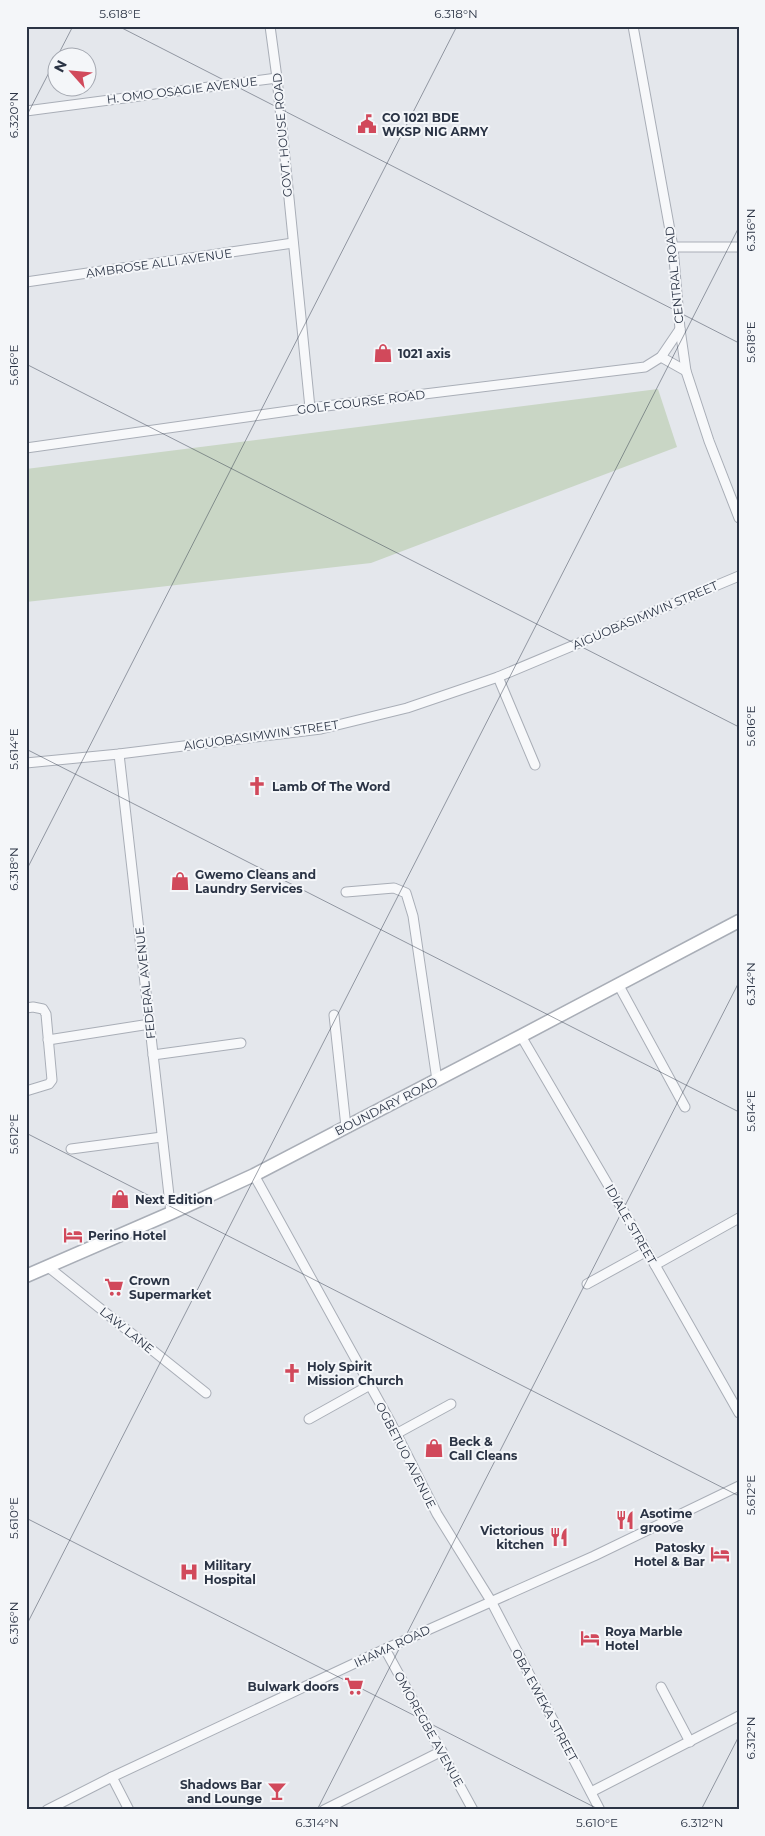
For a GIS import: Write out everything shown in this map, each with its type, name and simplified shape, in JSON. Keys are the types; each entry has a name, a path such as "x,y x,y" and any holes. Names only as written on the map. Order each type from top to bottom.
{"street":[{"name":"GOVT. HOUSE ROAD","path":"270,26 277,78 310,408"},
{"name":"CENTRAL ROAD","path":"633,26 672,247 686,371 709,441 739,518"},
{"name":"H. OMO OSAGIE AVENUE","path":"26,111 277,78"},
{"name":"AMBROSE ALLI AVENUE","path":"26,282 293,243"},
{"path":"672,247 739,248"},
{"name":"GOLF COURSE ROAD","path":"26,448 310,408 645,367 661,357 680,329"},
{"path":"661,357 686,371"},
{"name":"AIGUOBASIMWIN STREET","path":"26,763 118,754 321,728 407,708 498,677 739,576"},
{"path":"498,677 535,765"},
{"name":"FEDERAL AVENUE","path":"118,754 171,1213"},
{"path":"346,892 394,888 406,893 413,916 437,1080"},
{"name":"BOUNDARY ROAD","path":"26,1276 171,1213 254,1174 437,1080 739,920"},
{"path":"618,984 685,1107"},
{"path":"26,1008 43,1009 46,1014 52,1080 49,1084 26,1091"},
{"path":"334,1015 346,1127"},
{"path":"48,1040 150,1024"},
{"name":"IDIALE STREET","path":"521,1036 739,1413"},
{"path":"153,1054 241,1043"},
{"path":"71,1149 162,1137"},
{"name":"OGBETUO AVENUE","path":"254,1174 370,1385 437,1514 491,1601"},
{"path":"655,1265 739,1218"},
{"path":"587,1284 647,1251"},
{"name":"LAW LANE","path":"47,1266 206,1393"},
{"path":"309,1419 370,1385"},
{"path":"396,1434 451,1404"},
{"name":"IHAMA ROAD","path":"47,1810 112,1777 385,1649 594,1556 739,1486"},
{"name":"OBA EWEKA STREET","path":"491,1601 600,1810"},
{"name":"OMOREGBE AVENUE","path":"385,1649 473,1810"},
{"path":"661,1687 690,1742"},
{"path":"591,1792 739,1716"},
{"path":"324,1810 442,1751"},
{"path":"112,1777 129,1810"}],"green space":[{"path":"658,389 677,447 371,563 26,602 26,469"}],"place":[{"name":"CO 1021 BDE WKSP NIG ARMY","path":"367,124"},
{"name":"1021 axis","path":"383,353"},
{"name":"Lamb Of The Word","path":"257,786"},
{"name":"Gwemo Cleans and Laundry Services","path":"180,881"},
{"name":"Next Edition","path":"120,1199"},
{"name":"Perino Hotel","path":"73,1235"},
{"name":"Crown Supermarket","path":"114,1287"},
{"name":"Holy Spirit Mission Church","path":"292,1373"},
{"name":"Beck & Call Cleans","path":"434,1448"},
{"name":"Asotime groove","path":"625,1520"},
{"name":"Victorious kitchen","path":"559,1537"},
{"name":"Patosky Hotel & Bar","path":"720,1554"},
{"name":"Military Hospital","path":"189,1572"},
{"name":"Roya Marble Hotel","path":"590,1638"},
{"name":"Bulwark doors","path":"354,1686"},
{"name":"Shadows Bar and Lounge","path":"277,1791"}]}
